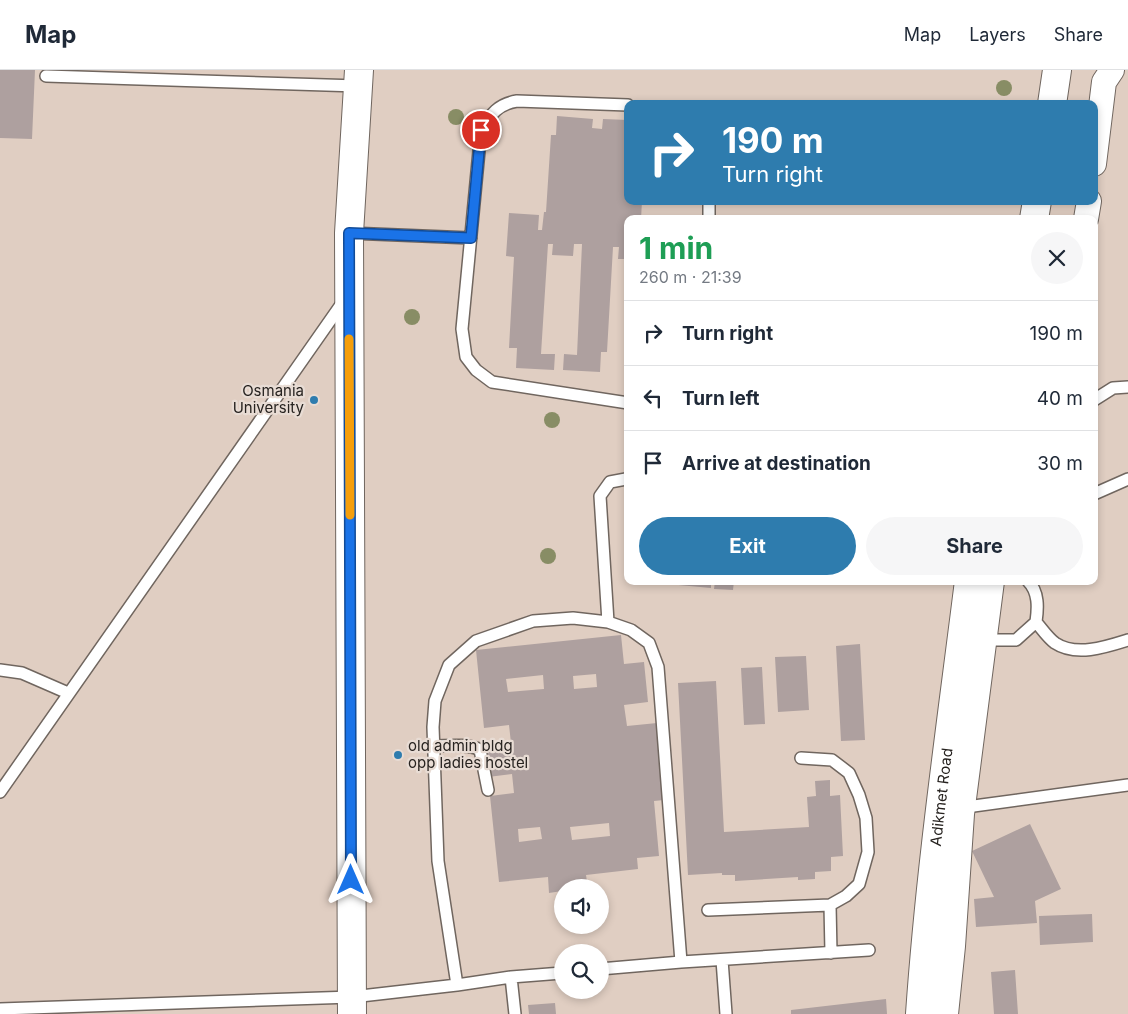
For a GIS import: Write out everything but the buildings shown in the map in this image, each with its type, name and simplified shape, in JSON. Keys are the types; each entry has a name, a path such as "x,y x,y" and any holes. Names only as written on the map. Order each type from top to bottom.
{"main road":[{"path":"1053,100 1057,70"},
{"path":"352,1006 349,233 358,78"},
{"name":"Adikmet Road","path":"944,1014 951,946 950,807 969,585"},
{"name":"Adikmet Road","path":"920,1014 924,947 982,640 989,585"}],"street":[{"path":"1098,131 1104,82 1112,70"}],"lane":[{"path":"46,76 86,74 358,78"},
{"path":"624,105 517,101 506,102 491,114 481,130 462,329 466,357 476,370 492,382 624,402"},
{"path":"349,233 471,238"},
{"path":"0,792 349,294"},
{"path":"1098,397 1113,388 1128,387"},
{"path":"608,622 600,496 610,482 624,478"},
{"path":"1098,490 1128,480"},
{"path":"982,640 1016,640 1036,622 1038,604 1033,585"},
{"path":"457,986 438,861 433,727 435,701 449,665 476,641 533,621 573,618 608,622 631,630 649,643 658,667 681,962"},
{"path":"1036,622 1055,643 1076,650 1104,648 1128,640"},
{"path":"0,670 22,673 68,693"},
{"path":"434,746 464,746 480,750 488,790"},
{"path":"708,910 830,905 846,896 859,884 868,852 866,818 859,795 849,773 832,760 801,758"},
{"path":"950,807 1128,784"},
{"path":"830,905 831,953"},
{"path":"609,968 869,950"},
{"path":"722,960 726,1014"},
{"path":"0,1010 352,1006 511,977 554,974"},
{"path":"511,977 516,1014"}],"shaded area":[{"name":"Osmania University","path":"0,70 1128,70 1128,1014 0,1014"}],"slow traffic":[{"path":"349,339 350,515"}],"place":[{"name":"Osmania University","path":"314,400"},
{"name":"old admin bldg opp ladies hostel","path":"398,755"}],"route":[{"path":"351,880 349,233 471,238 481,130"}]}
